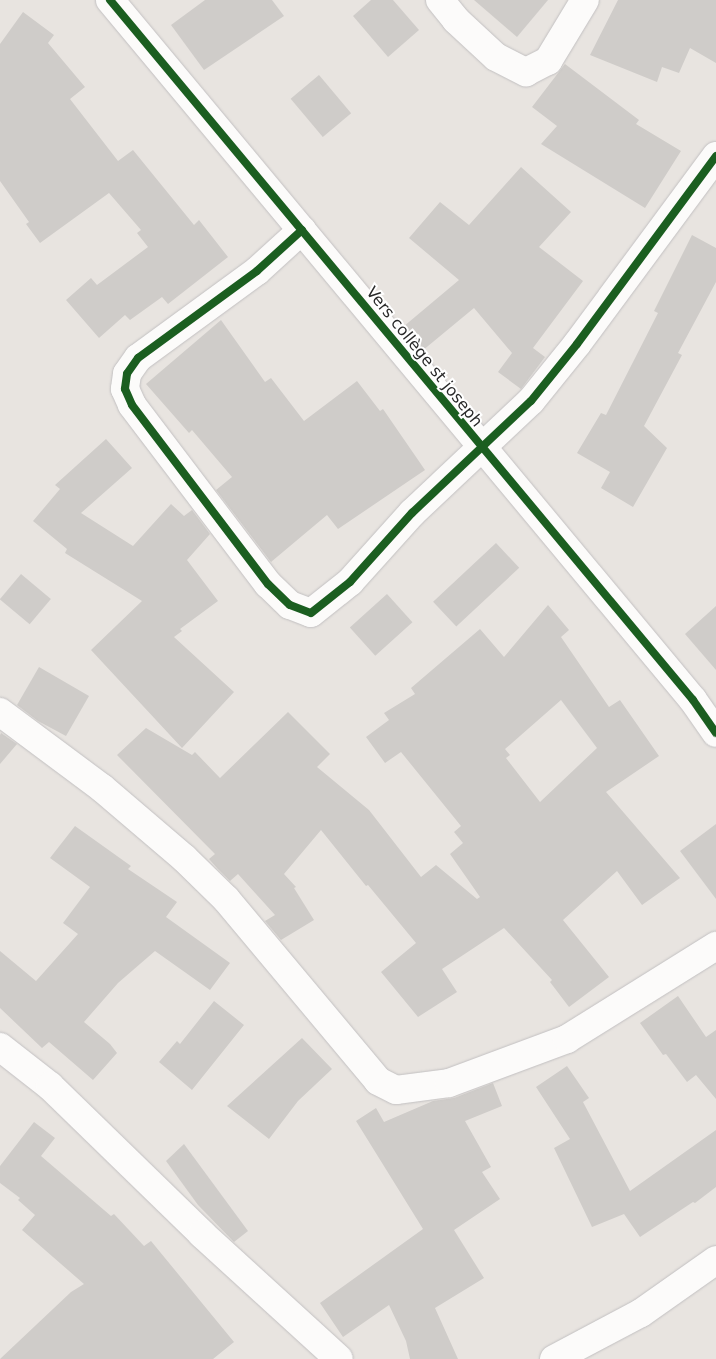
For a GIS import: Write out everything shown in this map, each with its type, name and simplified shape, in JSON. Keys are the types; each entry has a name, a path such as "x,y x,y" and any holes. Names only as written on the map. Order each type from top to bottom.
{"street":[{"name":"Vers collège st joseph","path":"110,0 692,700 716,732"},
{"path":"440,0 456,20 496,57 526,72 548,61 585,0"},
{"path":"302,230 257,271 138,358 128,374 125,389 132,406 268,584 290,605 311,613 350,582 412,513 531,401 716,156"},
{"path":"0,712 102,788 184,858 226,899 378,1081 396,1090 449,1083 568,1039 716,946"},
{"path":"0,1047 50,1086 202,1234 339,1359"},
{"path":"554,1359 641,1314 716,1260"}],"building":[{"path":"205,0 272,0 284,16 204,70 171,25"},
{"path":"371,0 393,0 419,30 388,57 353,16"},
{"path":"474,0 548,0 517,37"},
{"path":"618,0 716,0 716,63 690,48 679,73 662,67 657,82 590,55"},
{"path":"23,12 54,35 48,43 85,87 70,99 118,161 133,150 194,225 199,220 228,257 168,304 162,297 130,320 125,315 99,338 66,300 91,278 97,285 148,247 137,233 141,230 109,193 40,243 26,224 29,222 0,181 0,44"},
{"path":"565,64 639,120 636,124 681,151 645,208 541,144 557,126 532,107"},
{"path":"319,75 351,113 323,137 291,99"},
{"path":"521,167 571,212 539,247 583,281 533,348 545,357 521,389 498,372 512,353 474,308 422,351 403,327 459,280 409,238 440,202 469,225"},
{"path":"692,235 716,248 716,282 678,353 682,355 644,426 667,448 633,507 601,488 610,472 577,453 601,413 606,415 658,313 654,311"},
{"path":"221,320 265,382 271,378 304,421 357,381 380,411 383,409 425,470 338,529 327,515 271,562 216,490 232,477 192,430 189,433 146,384"},
{"path":"106,439 132,468 81,513 133,546 171,504 184,516 192,510 210,534 187,560 218,601 180,629 182,631 174,637 234,692 182,748 91,650 142,601 65,553 67,549 33,521 60,489 55,485"},
{"path":"496,543 519,568 456,627 433,602"},
{"path":"21,574 51,599 30,624 0,599"},
{"path":"387,594 412,622 375,656 350,627"},
{"path":"548,605 569,630 561,637 609,707 620,700 659,756 606,792 680,878 642,905 617,871 563,920 609,977 569,1007 550,982 552,980 504,928 442,969 457,992 418,1017 381,972 416,943 368,885 366,886 321,830 284,874 296,887 294,888 314,920 281,940 265,921 275,915 238,874 230,881 217,868 209,859 215,854 117,755 146,728 192,755 195,752 220,778 288,712 330,754 317,767 369,810 421,877 436,865 477,899 480,897 450,854 463,843 454,832 461,826 401,752 385,763 366,737 389,720 384,713 415,694 411,688 480,629 504,657","holes":["561,700 597,748 540,802 506,758 510,755 505,749"]},
{"path":"716,606 716,670 685,634"},
{"path":"39,667 89,696 66,736 38,721 17,705"},
{"path":"1,733 17,744 0,764 0,735"},
{"path":"716,824 716,899 680,851"},
{"path":"75,826 131,866 128,869 177,902 166,917 230,963 210,990 155,951 118,983 84,1022 110,1044 117,1053 93,1080 49,1042 42,1048 0,1008 0,951 36,981 78,934 63,923 90,887 50,858"},
{"path":"678,996 706,1037 716,1030 716,1099 696,1075 687,1082 666,1054 663,1055 640,1023"},
{"path":"214,1001 244,1025 192,1090 159,1062 177,1041 180,1044"},
{"path":"302,1038 332,1069 298,1101 269,1139 227,1106"},
{"path":"567,1066 589,1098 583,1102 630,1191 716,1130 716,1187 695,1203 693,1202 640,1237 624,1214 592,1227 554,1148 570,1139 536,1087"},
{"path":"493,1083 502,1106 465,1121 491,1167 482,1172 500,1199 454,1230 484,1278 435,1308 458,1359 410,1359 406,1341 389,1305 343,1337 320,1303 423,1229 356,1121 376,1108 384,1122 433,1101 454,1098"},
{"path":"34,1122 55,1138 41,1156 111,1216 114,1214 144,1246 151,1241 234,1342 213,1359 0,1359 71,1292 84,1284 22,1230 35,1215 18,1200 20,1198 0,1183 0,1166"},
{"path":"184,1144 248,1231 234,1242 198,1205 166,1161"}],"cycle path":[{"path":"110,0 693,700 716,733"},
{"path":"302,230 257,271 138,358 127,374 125,389 132,405 268,584 290,605 311,613 350,582 412,513 531,401 577,344 716,156"}]}
